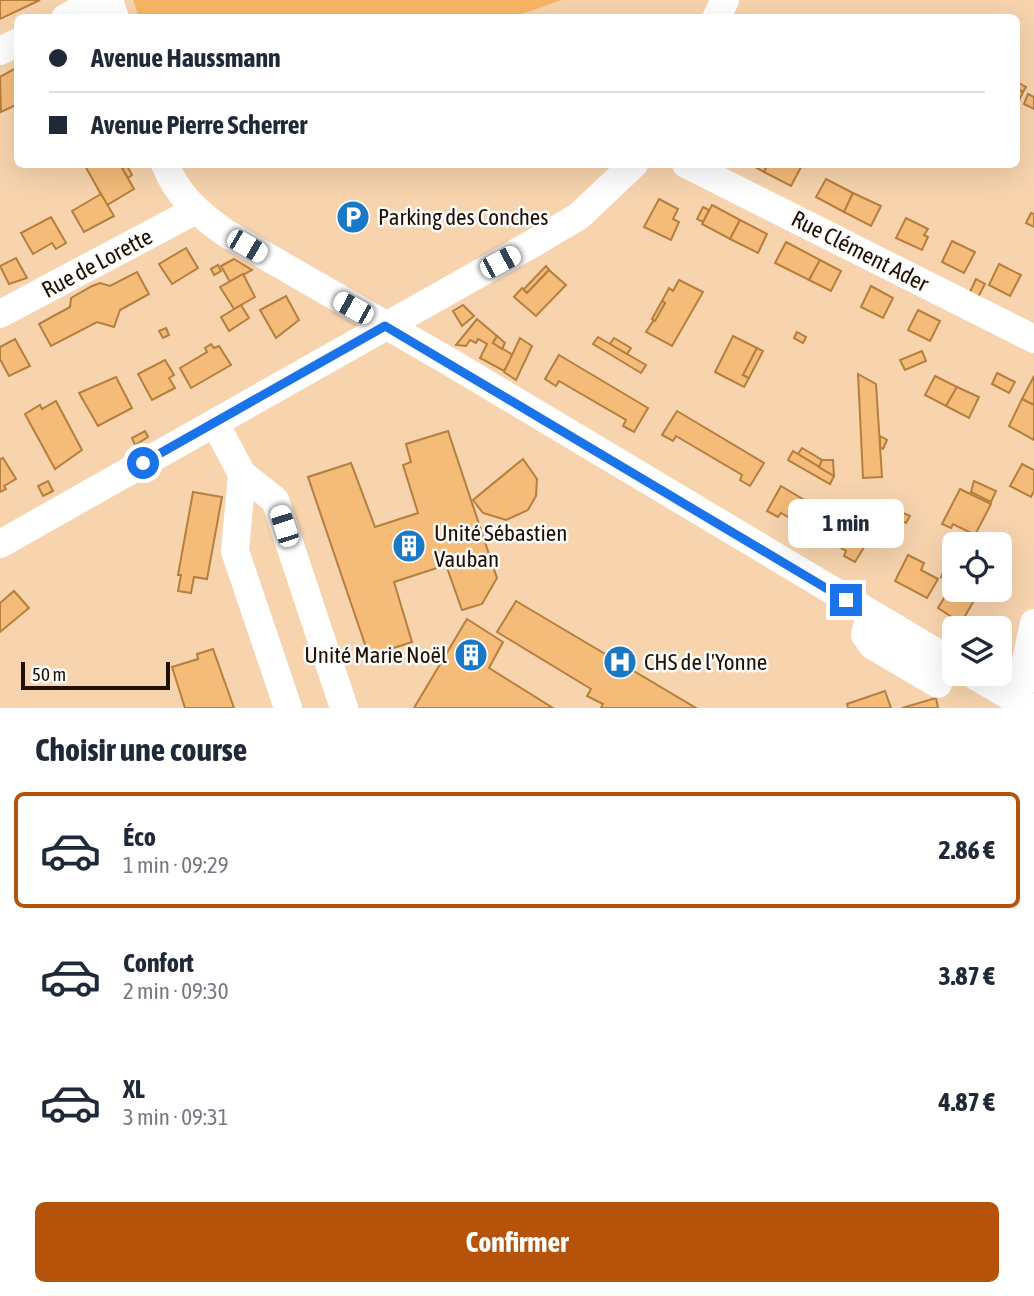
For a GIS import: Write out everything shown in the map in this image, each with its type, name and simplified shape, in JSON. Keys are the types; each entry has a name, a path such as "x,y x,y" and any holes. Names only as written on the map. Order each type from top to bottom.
{"street":[{"path":"73,14 99,0"},
{"path":"0,544 579,216 630,168"},
{"name":"Rue Clément Ader","path":"694,168 1034,339"},
{"path":"174,171 194,211 224,232 870,614 942,670"},
{"name":"Rue de Lorette","path":"0,314 194,211"},
{"path":"215,423 242,474 275,500 344,708"},
{"path":"242,474 234,551 288,708"},
{"path":"991,686 1021,705 1034,623"}],"shaded area":[{"path":"133,0 562,0 522,14 138,14"}],"building":[{"path":"0,0 40,0 0,19"},
{"path":"14,69 14,106 1,112 0,77"},
{"path":"1028,94 1034,97 1034,109 1024,104"},
{"path":"86,168 122,168 134,189 107,205"},
{"path":"122,168 128,168 132,175 128,178"},
{"path":"766,168 800,168 791,186 764,172"},
{"path":"826,179 853,193 844,212 816,197"},
{"path":"853,193 881,206 871,226 844,212"},
{"path":"101,194 114,216 84,232 72,211"},
{"path":"659,199 678,209 673,219 679,222 671,240 644,227"},
{"path":"712,205 740,220 730,239 702,224"},
{"path":"703,207 709,210 703,222 697,219"},
{"path":"1031,213 1034,214 1034,227 1026,223"},
{"path":"51,217 66,243 56,249 52,243 33,254 21,233"},
{"path":"906,218 928,229 924,235 928,237 922,250 896,238"},
{"path":"740,220 767,234 758,253 730,239"},
{"path":"952,241 975,252 964,273 942,262"},
{"path":"786,242 820,260 809,280 775,263"},
{"path":"186,248 198,268 172,284 159,264"},
{"path":"16,258 27,278 9,284 0,266"},
{"path":"234,259 252,270 230,282 221,266"},
{"path":"820,260 841,271 831,291 809,280"},
{"path":"999,264 1021,275 1010,296 989,285"},
{"path":"218,265 221,271 214,275 211,269"},
{"path":"546,266 549,270 527,293 523,290"},
{"path":"549,270 566,285 536,316 514,297 522,288 527,293"},
{"path":"137,272 149,294 120,310 114,327 97,322 51,346 39,324 70,307 71,298 92,286 100,283 110,286"},
{"path":"243,274 255,297 234,309 220,287"},
{"path":"976,279 985,284 977,299 969,294"},
{"path":"679,280 703,292 672,346 646,332 665,303 662,301 669,288 673,291"},
{"path":"871,286 893,298 883,318 861,307"},
{"path":"286,296 299,320 276,338 260,310"},
{"path":"662,301 665,303 655,321 652,319"},
{"path":"241,305 249,318 229,331 221,317"},
{"path":"463,305 474,316 462,326 453,311"},
{"path":"918,310 940,321 930,341 908,330"},
{"path":"477,319 497,336 493,343 513,355 504,371 480,358 487,344 478,339 476,343 470,340 466,346 456,345"},
{"path":"166,328 169,335 163,338 159,331"},
{"path":"797,332 806,337 803,343 794,338"},
{"path":"497,336 505,343 502,349 493,343"},
{"path":"733,336 757,348 743,375 749,378 744,387 715,372"},
{"path":"598,337 646,365 641,373 593,344"},
{"path":"520,338 532,346 516,380 504,372"},
{"path":"614,338 631,348 627,354 610,344"},
{"path":"15,339 30,366 9,376 0,359 0,347"},
{"path":"211,344 214,348 219,346 231,365 191,388 180,368 207,352 205,348"},
{"path":"757,348 763,351 749,378 743,375"},
{"path":"922,351 926,361 905,370 900,360"},
{"path":"559,355 648,408 634,432 623,426 626,420 559,381 556,386 545,379"},
{"path":"165,360 174,375 169,378 175,388 152,400 138,374"},
{"path":"997,373 1015,382 1009,393 992,384"},
{"path":"858,374 876,384 882,477 863,478"},
{"path":"935,376 957,387 946,406 925,395"},
{"path":"1034,376 1034,405 1022,399"},
{"path":"116,377 132,408 98,426 79,393"},
{"path":"957,387 979,397 969,418 946,406"},
{"path":"1022,399 1034,405 1034,440 1009,426"},
{"path":"56,401 82,450 55,469 25,414 40,405 42,409"},
{"path":"677,411 764,463 750,486 740,480 742,475 676,436 673,441 662,435"},
{"path":"145,431 148,437 135,445 132,438"},
{"name":"Unité Sébastien Vauban","path":"448,431 497,578 482,604 462,610 446,565 394,582 412,642 369,656 308,477 351,463 375,527 418,513 403,465 411,462 406,444"},
{"path":"880,436 887,440 883,449 880,447"},
{"path":"802,448 822,460 819,467 798,454"},
{"path":"793,451 834,476 830,484 788,460"},
{"path":"3,458 16,479 4,486 6,489 0,492 0,459"},
{"path":"523,459 537,479 536,496 528,510 506,520 483,513 473,500"},
{"path":"822,460 833,460 834,476 819,467"},
{"path":"1022,464 1034,470 1034,491 1031,497 1010,486"},
{"path":"48,481 53,491 43,496 38,486"},
{"path":"974,481 996,491 991,502 971,492"},
{"path":"781,486 869,539 855,562 844,556 846,551 781,513 778,517 767,511"},
{"path":"960,489 991,504 977,532 969,532 953,524 951,528 942,524"},
{"path":"193,492 222,497 207,579 194,577 191,593 178,591 181,575 178,575"},
{"path":"883,504 910,516 906,523 883,511"},
{"path":"883,511 894,516 893,529 883,528"},
{"path":"908,555 924,563 921,570 938,579 927,598 895,581"},
{"path":"14,591 29,608 0,632 0,603"},
{"path":"516,601 696,708 601,708 603,704 587,696 591,689 497,632"},
{"path":"942,601 973,602 965,616 950,616 938,608"},
{"name":"Unité Marie Noël","path":"467,619 503,642 489,668 553,708 414,708"},
{"path":"213,649 234,708 185,708 172,667 198,659 197,654"},
{"path":"885,691 891,708 848,708 847,704"},
{"path":"936,698 938,708 902,708"}],"place":[{"name":"Parking des Conches","path":"353,217"},
{"name":"Unité Sébastien Vauban","path":"409,546"},
{"name":"Unité Marie Noël","path":"471,655"},
{"name":"CHS de l'Yonne","path":"620,662"}],"route":[{"path":"143,463 385,326 450,362 846,600"}]}
